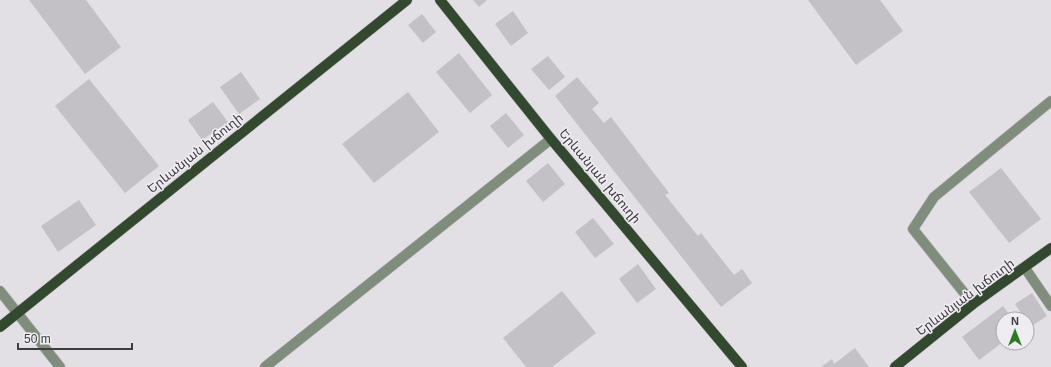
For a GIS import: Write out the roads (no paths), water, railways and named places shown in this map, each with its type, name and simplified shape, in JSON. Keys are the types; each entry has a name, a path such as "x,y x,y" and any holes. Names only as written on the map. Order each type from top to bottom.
{"main road":[{"name":"Երևանյան խճուղի","path":"0,327 407,0"},
{"name":"Երևանյան խճուղի","path":"440,0 551,139 740,366"},
{"name":"Երևանյան խճուղի","path":"895,367 973,304 1051,248"}],"street":[{"path":"973,304 913,229 934,197 1051,101"},
{"path":"265,367 551,139"},
{"path":"1025,268 1051,306"},
{"path":"0,291 60,367"}]}
